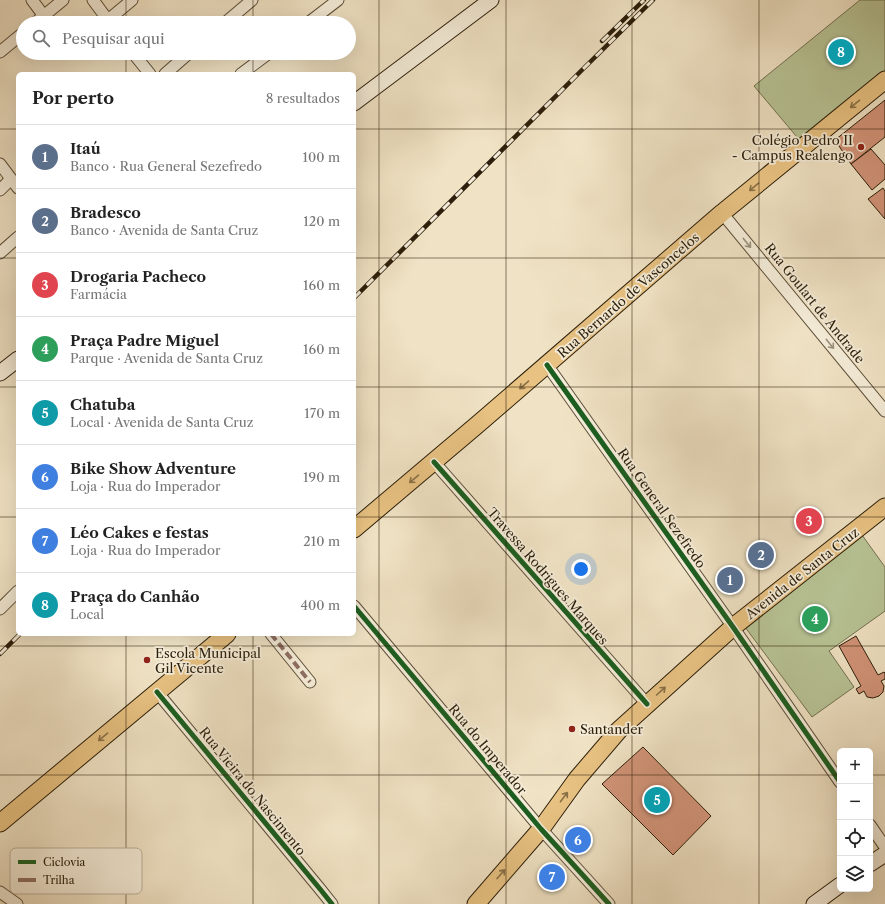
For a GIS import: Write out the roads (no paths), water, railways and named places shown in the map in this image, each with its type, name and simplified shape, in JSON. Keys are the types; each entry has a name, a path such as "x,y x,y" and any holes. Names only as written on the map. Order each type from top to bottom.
{"main road":[{"name":"Rua Bernardo de Vasconcelos","path":"356,527 547,365 722,213 885,80"},
{"name":"Avenida de Santa Cruz","path":"476,904 541,829 578,779 619,730 733,627 885,507"},
{"path":"0,823 225,636"}],"street":[{"path":"32,0 44,16 62,0"},
{"path":"93,0 105,16"},
{"path":"115,16 132,0"},
{"path":"233,16 252,0"},
{"path":"317,16 338,0"},
{"path":"356,101 491,0"},
{"path":"0,52 16,39"},
{"path":"139,60 148,72"},
{"path":"167,72 182,60"},
{"path":"244,72 260,60"},
{"path":"0,164 16,185"},
{"path":"0,190 11,179"},
{"name":"Rua Goulart de Andrade","path":"722,213 885,411"},
{"path":"0,253 16,239"},
{"path":"0,373 16,361"},
{"name":"Rua General Sezefredo","path":"547,365 733,627 837,778"},
{"name":"Travessa Rodrigues Marques","path":"434,462 647,704"},
{"path":"0,609 16,593"},
{"name":"Rua do Imperador","path":"356,608 541,829 609,904"},
{"path":"274,636 310,682"},
{"name":"Rua Vieira do Nascimento","path":"154,694 332,904"},
{"path":"873,829 885,847"},
{"path":"873,862 885,854"},
{"path":"814,904 837,888"},
{"path":"0,892 17,904"}],"railway":[{"path":"602,41 644,0"},
{"path":"356,296 653,0"},
{"path":"0,654 18,636"}],"place":[{"name":"Praça do Canhão","path":"841,52"},
{"name":"Colégio Pedro II - Campus Realengo","path":"861,147"},
{"name":"Drogaria Pacheco","path":"809,521"},
{"name":"Bradesco","path":"761,555"},
{"name":"Itaú","path":"730,580"},
{"name":"Praça Padre Miguel","path":"815,619"},
{"name":"Escola Municipal Gil Vicente","path":"147,660"},
{"name":"Santander","path":"572,729"},
{"name":"Chatuba","path":"657,800"},
{"name":"Bike Show Adventure","path":"578,840"},
{"name":"Léo Cakes e festas","path":"552,877"}]}
